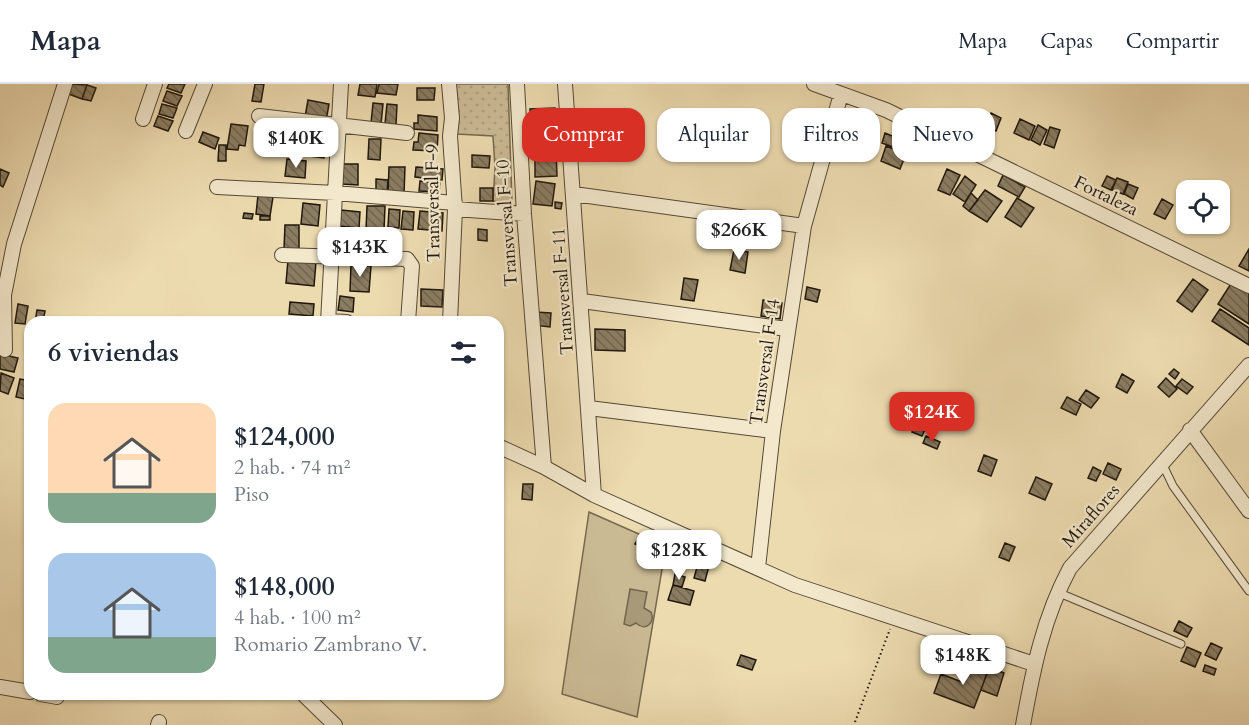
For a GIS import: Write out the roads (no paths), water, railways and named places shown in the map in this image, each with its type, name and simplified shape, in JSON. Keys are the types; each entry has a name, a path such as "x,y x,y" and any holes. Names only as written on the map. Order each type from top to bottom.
{"street":[{"path":"5,350 4,294 14,244 65,84"},
{"path":"143,118 155,84"},
{"path":"186,131 205,84"},
{"path":"328,316 341,84"},
{"name":"Transversal F-9","path":"449,84 453,118 450,136 455,206 450,316"},
{"name":"Transversal F-10","path":"517,84 524,214 544,466"},
{"name":"Transversal F-11","path":"565,84 594,495"},
{"name":"Fortaleza","path":"814,84 886,110 1249,286"},
{"name":"Transversal F-14","path":"758,568 773,431 804,226 842,94"},
{"path":"259,116 339,123 407,133"},
{"path":"217,187 334,193 524,214"},
{"path":"574,194 804,226"},
{"path":"282,255 407,259 412,266 408,316"},
{"path":"582,301 787,329"},
{"name":"Miraflores","path":"1023,725 1034,664 1047,619 1057,592 1070,568 1249,365"},
{"path":"589,408 773,431"},
{"path":"1190,430 1249,511"},
{"path":"504,449 544,466 594,495 795,585 1034,664"},
{"path":"0,687 24,691"},
{"path":"309,700 335,725"}],"lane":[{"path":"1161,463 1173,486 1249,591"},
{"path":"1057,592 1181,644"}]}
